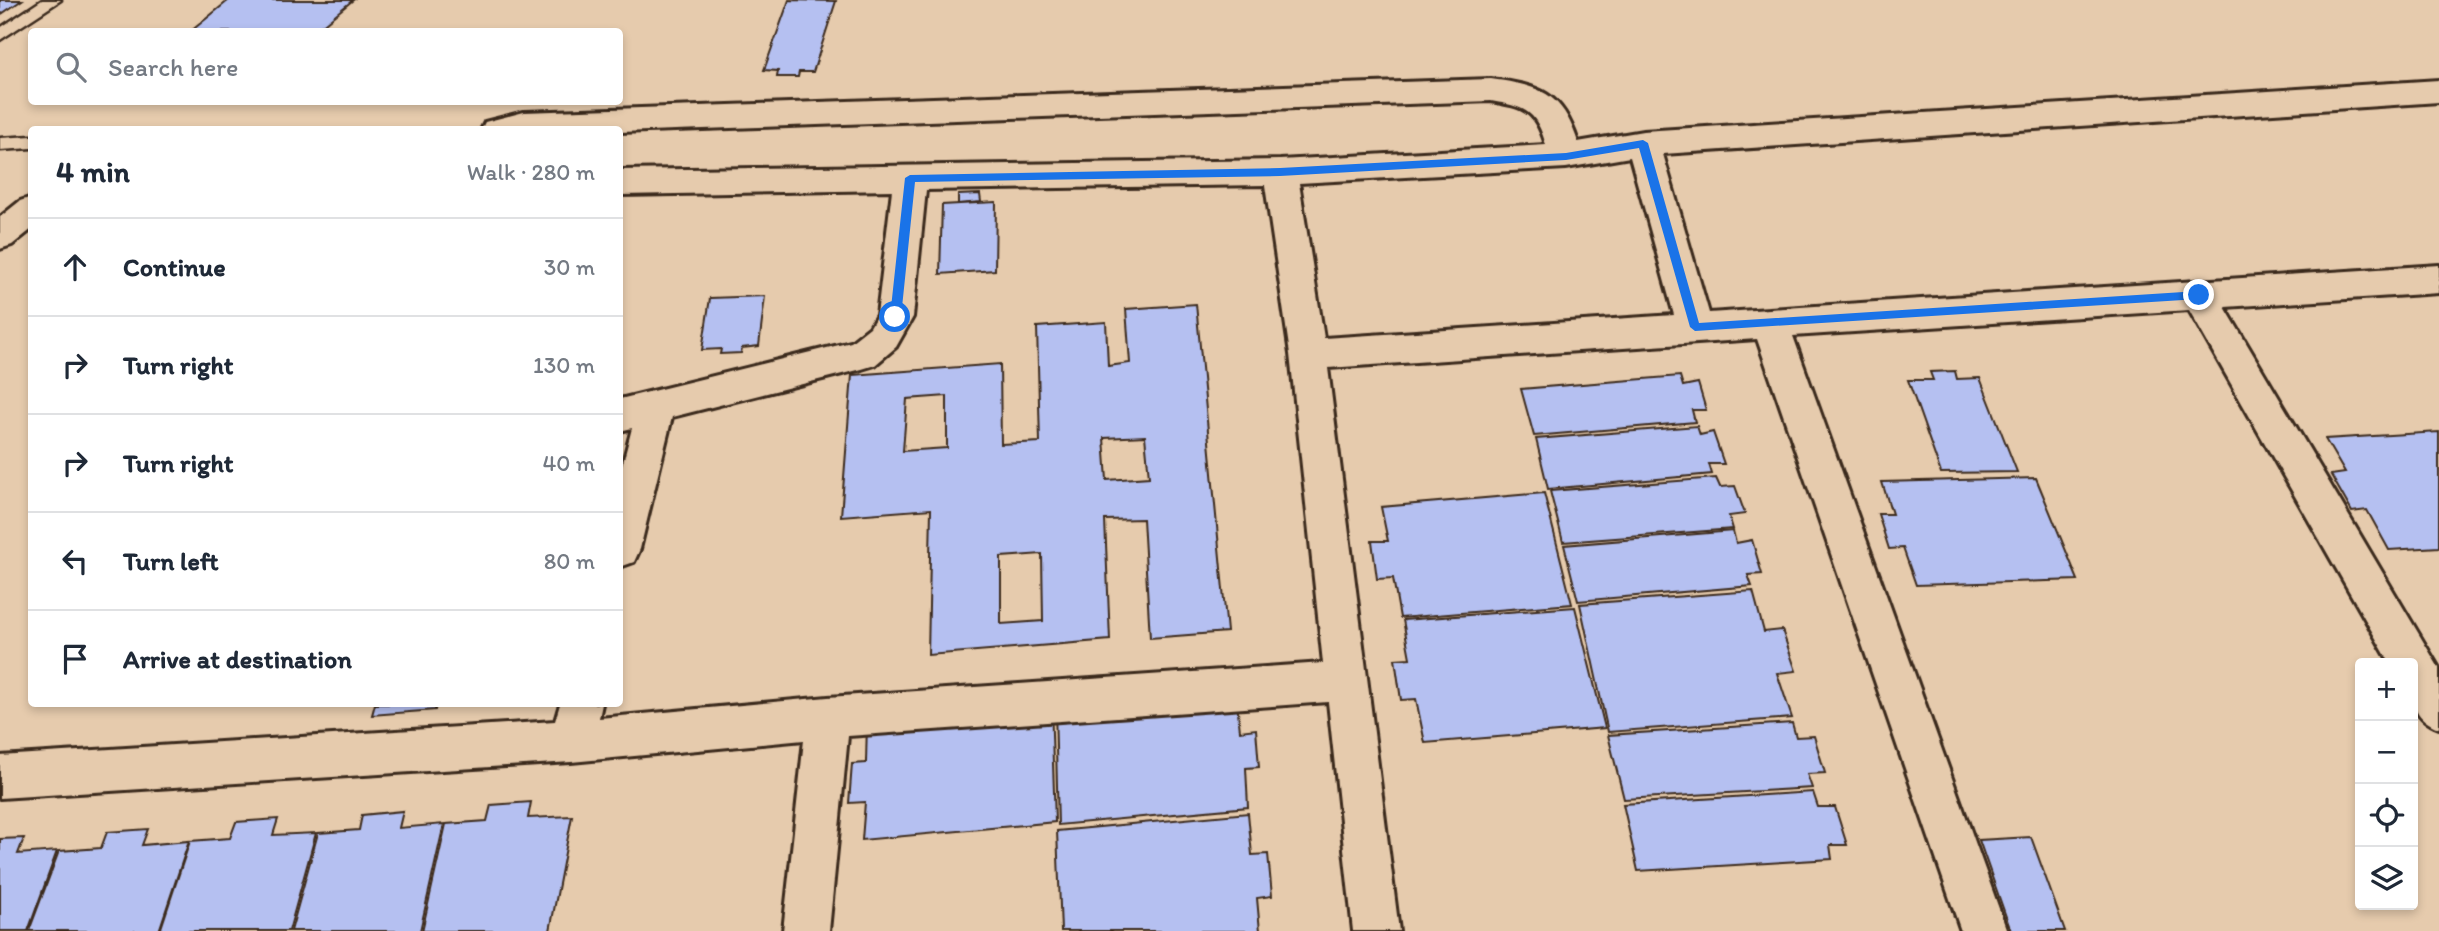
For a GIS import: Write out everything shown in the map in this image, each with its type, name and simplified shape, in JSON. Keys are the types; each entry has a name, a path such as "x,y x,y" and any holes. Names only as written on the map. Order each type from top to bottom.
{"street":[{"path":"515,126 1491,90 1518,94 1539,102 1555,117 1566,156"},
{"path":"623,182 1280,172 1566,156 1643,143 2439,91"},
{"path":"1643,143 1695,327"},
{"path":"1280,172 1308,354 1344,681 1376,931"},
{"path":"623,526 638,410 862,354 883,337 895,317 910,178"},
{"path":"0,200 28,198"},
{"path":"0,236 28,213"},
{"path":"1308,354 2439,279"},
{"path":"2199,295 2439,708"},
{"path":"1770,323 1984,931"},
{"path":"0,777 576,722 828,717 1344,681"},
{"path":"806,931 828,717"}],"lane":[{"path":"1,34 53,0"},
{"path":"0,16 22,16 35,12"},
{"path":"0,144 28,142"}],"building":[{"path":"0,0 22,0 0,15"},
{"path":"229,0 353,0 319,28 195,28"},
{"path":"789,0 836,1 813,72 799,72 798,77 777,77 778,71 764,70"},
{"path":"980,194 981,202 958,204 958,195"},
{"path":"996,202 995,270 940,274 942,205"},
{"path":"765,296 759,346 742,348 741,353 720,354 721,349 702,350 710,298"},
{"path":"1196,304 1227,632 1150,638 1143,519 1105,520 1110,640 928,655 931,509 841,516 852,375 1000,364 1001,444 1040,442 1037,327 1106,322 1108,366 1130,363 1126,309","holes":["947,396 947,448 903,451 907,399","1145,436 1149,477 1107,480 1104,438","1042,554 1043,621 1001,624 1001,557"]},
{"path":"1955,371 1957,379 1980,378 2017,472 1941,473 1908,380 1933,380 1930,372"},
{"path":"1680,376 1683,386 1698,383 1706,410 1692,410 1695,422 1534,436 1521,389"},
{"path":"1697,426 1700,435 1713,432 1724,464 1709,464 1712,474 1548,489 1536,439"},
{"path":"2439,432 2439,547 2389,550 2367,510 2352,512 2331,475 2345,473 2325,439"},
{"path":"1716,478 1720,487 1735,486 1745,514 1729,516 1733,529 1563,542 1550,491"},
{"path":"2036,478 2078,580 1916,585 1903,548 1889,549 1878,514 1892,514 1882,482"},
{"path":"1544,493 1572,604 1400,618 1393,578 1377,579 1372,541 1388,541 1381,507"},
{"path":"1733,531 1736,543 1752,540 1762,574 1748,575 1752,586 1578,601 1564,545"},
{"path":"1753,591 1764,632 1782,630 1796,671 1777,673 1792,718 1608,732 1580,604"},
{"path":"1575,607 1605,728 1425,743 1416,699 1401,700 1395,659 1410,658 1403,620"},
{"path":"1236,692 1240,731 1256,729 1259,767 1246,768 1248,807 1058,825 1055,708"},
{"path":"1051,705 1055,822 862,840 865,802 849,803 852,764 866,763 867,722"},
{"path":"374,707 436,707 435,710 372,715"},
{"path":"1792,723 1796,737 1814,736 1825,773 1807,774 1812,788 1624,799 1608,735"},
{"path":"1813,792 1818,807 1835,807 1847,845 1830,845 1832,859 1638,871 1623,804"},
{"path":"531,802 528,818 572,816 550,931 422,931 446,824 487,821 491,805"},
{"path":"403,811 399,828 444,824 420,931 291,931 318,833 359,830 362,815"},
{"path":"1248,813 1252,855 1268,854 1272,896 1257,898 1260,931 1061,931 1057,831"},
{"path":"278,819 273,835 316,833 289,931 160,931 190,841 230,838 236,822"},
{"path":"148,829 142,845 189,841 159,931 29,931 59,851 101,848 107,832"},
{"path":"2031,837 2065,931 2011,931 1979,840"},
{"path":"24,838 18,854 57,851 28,931 0,931 0,839"}],"route":[{"path":"895,317 910,178 1280,172 1566,156 1643,143 1695,327 2199,295"}]}
